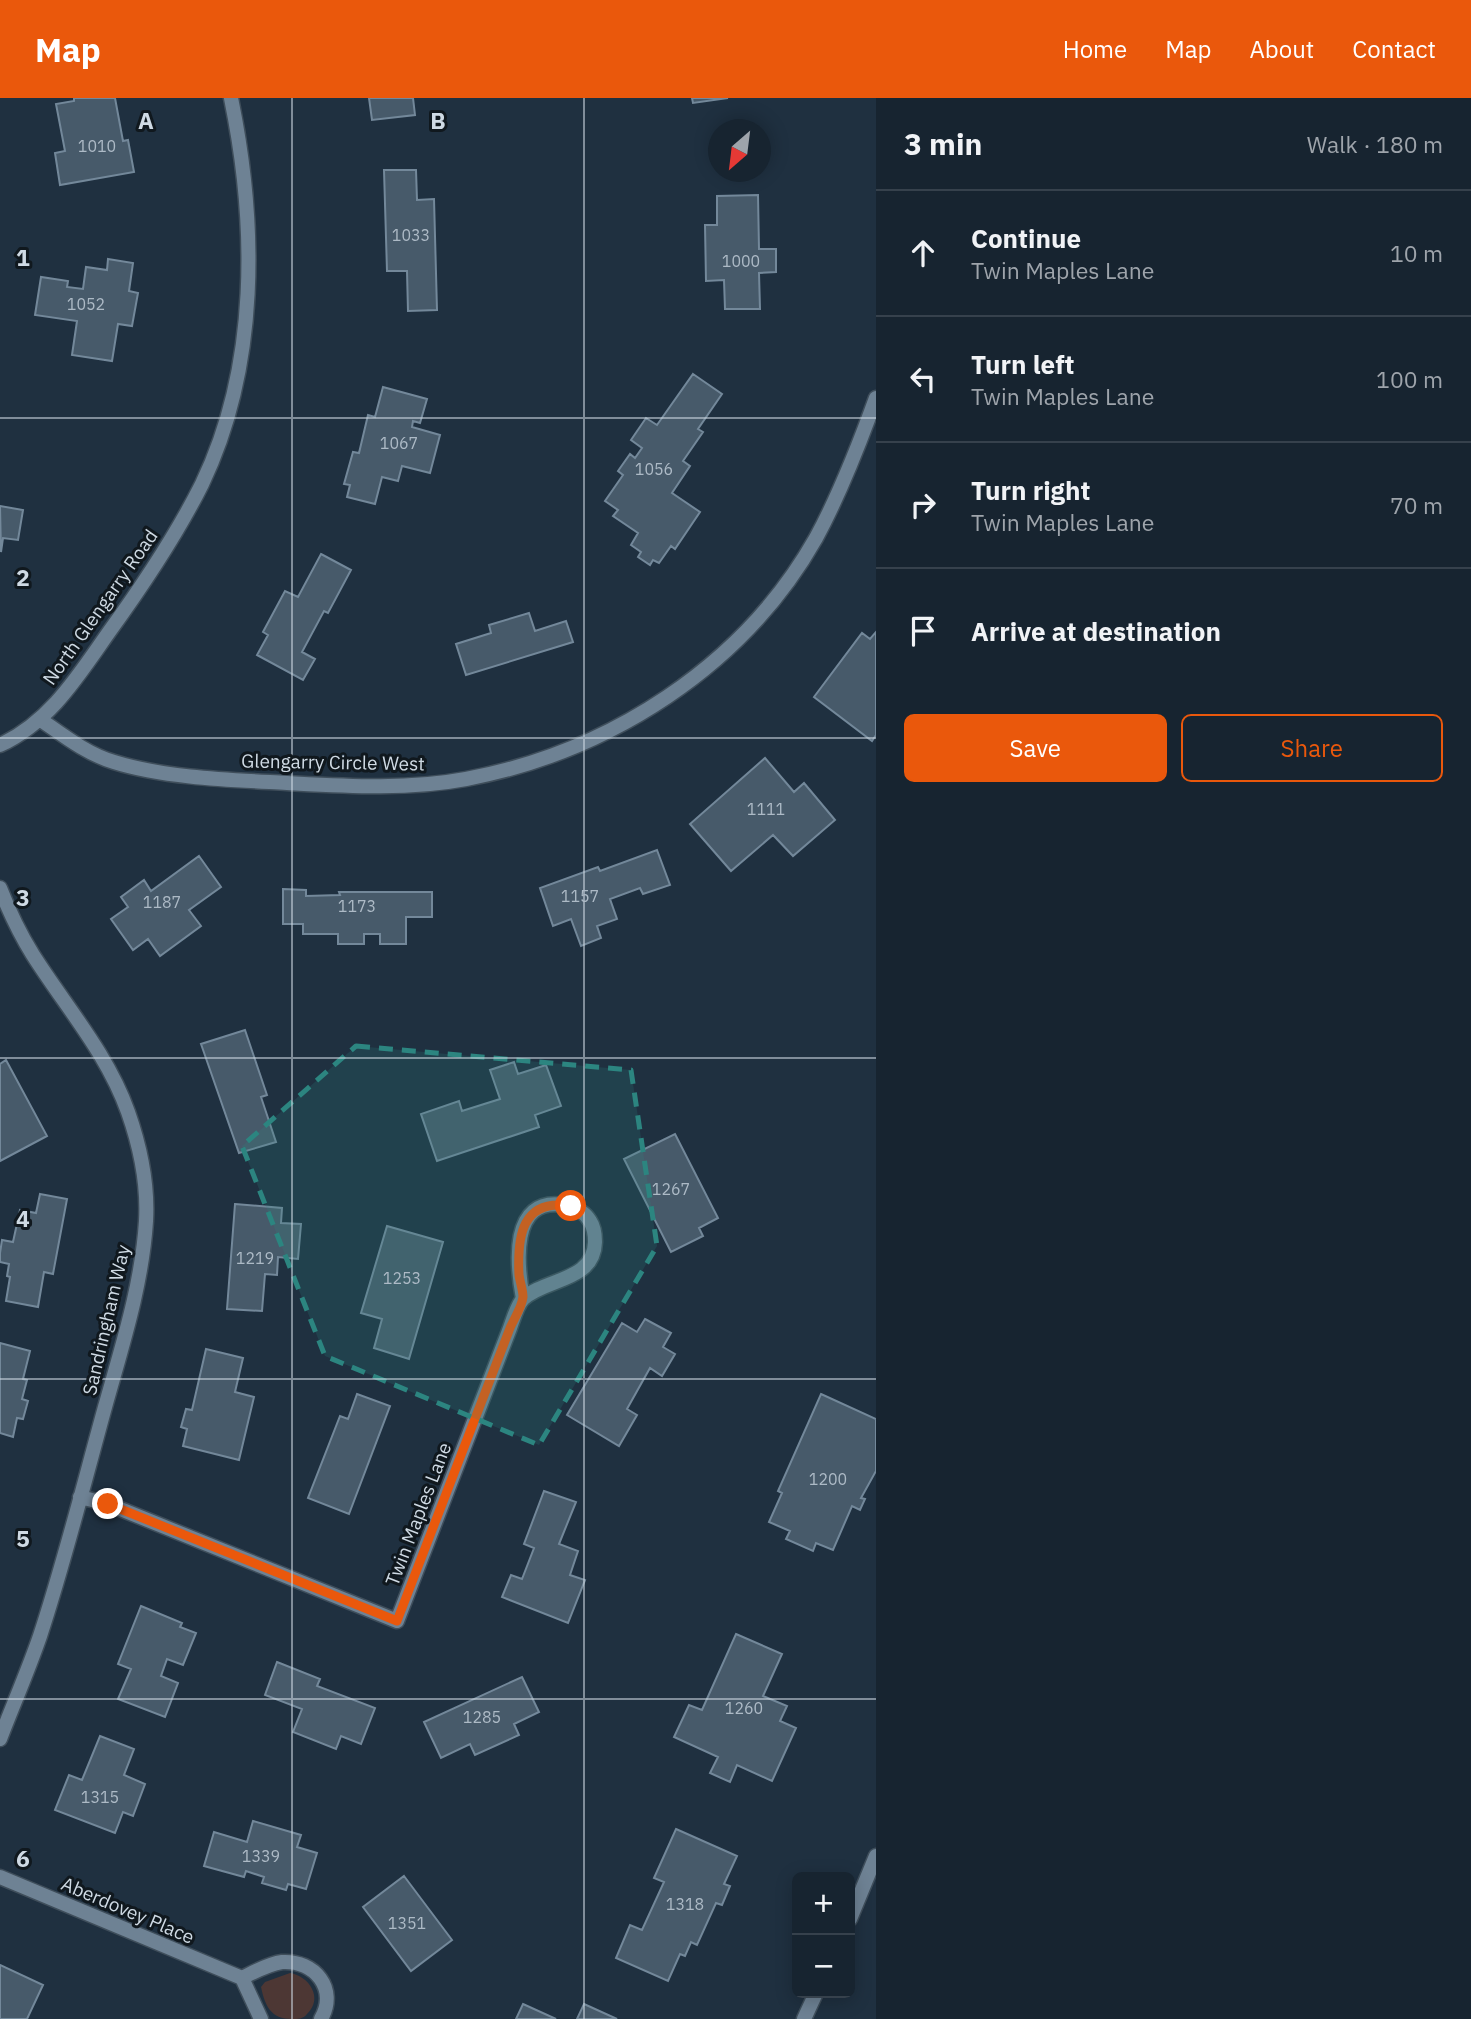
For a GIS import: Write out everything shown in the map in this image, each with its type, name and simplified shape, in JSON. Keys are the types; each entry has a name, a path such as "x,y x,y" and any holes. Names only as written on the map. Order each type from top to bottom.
{"street":[{"name":"North Glengarry Road","path":"0,745 41,720 80,674 143,585 203,482 228,411 242,351 247,306 248,257 244,184 231,98"},
{"name":"Glengarry Circle West","path":"41,720 78,746 113,762 234,780 302,784 363,786 428,784 466,779 521,765 588,743 639,716 716,661 786,584 815,539 835,499 876,398"},
{"name":"Sandringham Way","path":"0,888 32,953 95,1044 115,1078 129,1115 146,1193 143,1257 134,1299 39,1639 0,1739"},
{"path":"556,1204 582,1211 591,1222 595,1235 595,1248 590,1259 571,1276 523,1299 519,1277 519,1238 530,1216 541,1207 556,1204"},
{"name":"Twin Maples Lane","path":"80,1497 108,1504 397,1621 523,1299"},
{"path":"855,1907 876,1856"},
{"name":"Aberdovey Place","path":"0,1877 242,1978"},
{"path":"261,2019 242,1978 272,1964 284,1962 310,1968 325,1984 328,1995 321,2019"},
{"path":"804,2019 814,1998"}],"highlighted area":[{"path":"356,1046 631,1070 657,1246 539,1445 325,1356 242,1146"}],"shaded area":[{"path":"290,1973 303,1978 314,1995 312,2008 300,2018 285,2018 274,2014 267,2005 261,1987 265,1982"}],"building":[{"path":"74,98 115,98 123,141 128,140 134,172 60,185 55,153 65,151 56,104 74,101"},
{"path":"369,98 413,98 415,115 372,120"},
{"path":"692,98 728,98 693,103"},
{"path":"384,170 416,170 417,200 434,199 437,310 408,311 407,271 387,271"},
{"path":"758,195 759,249 776,249 776,272 759,273 760,309 725,309 724,280 706,281 705,225 717,225 717,196"},
{"path":"108,259 133,263 129,291 138,293 132,326 118,324 112,361 72,355 77,321 35,315 41,277 68,281 67,287 83,289 86,267 107,270"},
{"path":"693,374 722,394 698,429 703,432 683,461 690,466 672,493 700,512 675,549 671,546 659,563 653,560 650,565 638,557 641,552 631,545 638,533 613,516 618,510 605,501 623,475 618,471 630,454 635,458 642,448 631,440 646,418 657,425"},
{"path":"383,387 427,399 420,423 413,421 412,427 440,435 430,473 402,466 398,481 382,477 375,504 347,497 350,485 344,484 353,452 359,453 368,415 375,417"},
{"path":"0,506 23,510 18,540 3,538 1,552"},
{"path":"321,554 351,570 328,613 324,611 302,652 315,659 303,680 257,655 268,635 263,632 285,591 298,597"},
{"path":"529,613 535,631 566,621 573,642 466,675 456,644 491,633 489,625"},
{"path":"876,632 876,735 872,741 814,697 862,633 870,639"},
{"path":"765,758 794,792 804,783 835,820 793,856 773,835 731,871 690,824"},
{"path":"657,850 670,885 643,894 640,888 610,899 617,919 597,926 601,938 581,946 571,919 553,926 540,888 598,867 600,871"},
{"path":"199,856 221,887 189,910 201,926 160,956 148,939 133,950 111,919 128,907 121,897 144,880 151,891"},
{"path":"283,889 306,890 306,896 340,895 339,892 432,892 432,917 406,917 406,944 380,944 380,934 364,934 364,944 338,944 338,934 303,934 303,924 283,924"},
{"path":"245,1030 267,1095 261,1097 276,1142 239,1153 201,1044"},
{"path":"6,1060 47,1136 0,1161 0,1064"},
{"path":"514,1062 518,1074 546,1065 561,1106 535,1115 539,1127 437,1161 421,1114 459,1101 462,1111 500,1099 490,1070"},
{"path":"675,1134 718,1218 699,1228 703,1236 671,1252 624,1159"},
{"path":"40,1194 67,1199 53,1274 44,1272 38,1307 6,1301 9,1264 0,1262 0,1253 2,1240 13,1242 20,1210 36,1213"},
{"path":"235,1204 282,1208 281,1223 301,1224 298,1259 278,1257 277,1275 265,1274 262,1311 227,1309"},
{"path":"387,1226 443,1242 409,1359 374,1348 382,1319 361,1313"},
{"path":"645,1319 671,1333 663,1347 675,1354 662,1376 650,1368 627,1409 637,1415 619,1446 567,1415 622,1323 637,1332"},
{"path":"0,1343 30,1351 23,1379 27,1380 22,1399 28,1401 23,1419 17,1418 13,1437 0,1433"},
{"path":"206,1349 243,1358 235,1392 254,1397 239,1460 183,1446 187,1429 181,1427 186,1409 192,1410"},
{"path":"357,1394 390,1406 349,1514 308,1498 340,1416 348,1419"},
{"path":"821,1394 876,1419 876,1471 861,1498 865,1499 860,1510 852,1506 833,1550 816,1543 813,1551 786,1539 790,1531 769,1522 782,1493 778,1491"},
{"path":"544,1491 576,1502 559,1544 578,1551 570,1575 585,1580 568,1623 502,1597 511,1575 522,1579 534,1548 524,1544"},
{"path":"141,1606 182,1623 180,1627 196,1633 183,1665 167,1659 161,1676 178,1683 165,1717 118,1699 131,1669 118,1664"},
{"path":"736,1634 782,1654 763,1696 787,1706 780,1721 796,1728 772,1781 737,1765 730,1782 710,1773 718,1757 674,1737 689,1705 702,1710"},
{"path":"277,1662 320,1679 317,1686 375,1708 361,1744 341,1736 336,1749 293,1732 302,1709 265,1695"},
{"path":"522,1677 539,1712 514,1724 519,1735 475,1755 470,1744 441,1758 424,1722"},
{"path":"100,1736 134,1749 124,1775 145,1784 133,1816 123,1812 115,1833 55,1810 69,1775 82,1780"},
{"path":"253,1821 301,1835 297,1847 317,1853 306,1889 288,1884 286,1890 262,1883 264,1877 246,1871 244,1877 204,1866 214,1832 247,1842"},
{"path":"676,1829 737,1856 724,1884 730,1886 722,1905 716,1903 697,1945 691,1942 685,1956 680,1954 668,1981 616,1958 630,1925 642,1930 664,1882 654,1878"},
{"path":"404,1876 452,1940 411,1971 363,1907"},
{"path":"0,1965 43,1985 27,2019 0,2019"},
{"path":"523,2004 556,2019 516,2019"},
{"path":"584,2004 617,2019 577,2019"}],"route":[{"path":"108,1504 397,1621 523,1299 519,1277 519,1238 523,1226 541,1207 556,1204 571,1206"}]}
